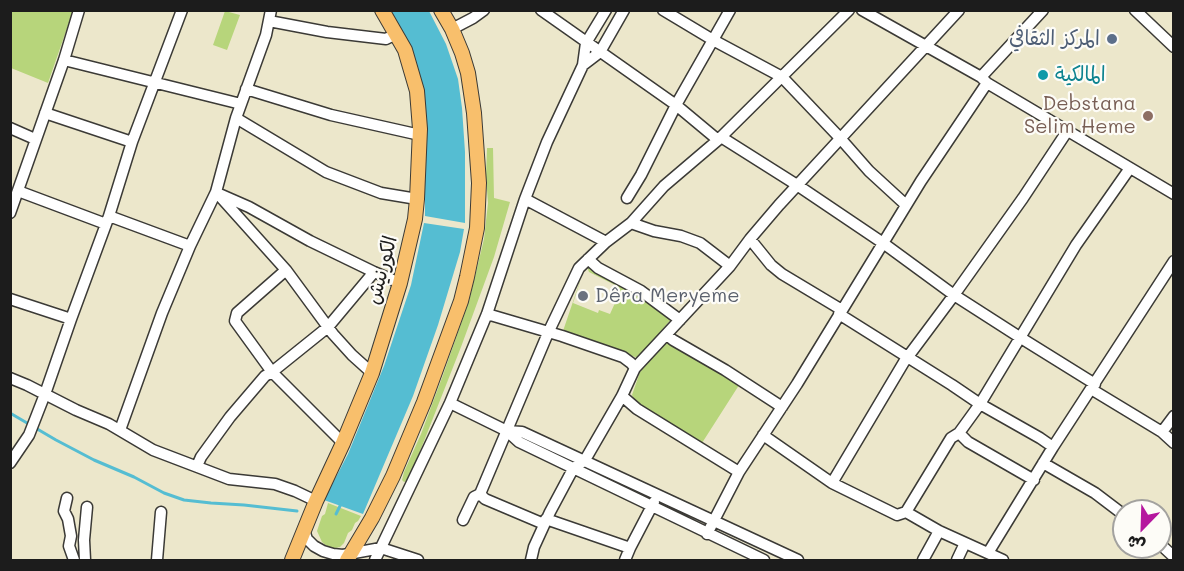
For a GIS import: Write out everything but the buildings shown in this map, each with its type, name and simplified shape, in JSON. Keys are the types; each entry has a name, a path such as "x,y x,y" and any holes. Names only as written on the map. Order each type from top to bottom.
{"main road":[{"name":"الكورنيش","path":"292,561 372,372 409,248 417,198 420,129 417,91 405,50 382,10"},
{"path":"350,557 393,476 428,392 461,301 477,228 479,183 474,113 468,73 452,29 441,10"}],"street":[{"path":"10,213 64,60 79,10"},
{"path":"10,463 29,435 45,394 108,220 132,142 182,10"},
{"path":"452,29 484,10"},
{"path":"541,10 719,138 797,185 954,294 1162,432 1173,443"},
{"path":"375,561 450,403 487,314 525,199 547,142 583,65 586,43 606,10"},
{"path":"583,65 600,52 624,10"},
{"path":"663,10 782,77 869,171 906,205"},
{"path":"627,198 730,10"},
{"path":"463,520 474,497 480,494 548,333 579,268 606,242 631,223 664,186 719,138 849,10"},
{"path":"862,10 984,80 1173,194"},
{"path":"531,561 534,547 545,522 573,469 585,460 622,396 635,368 730,266 797,185 959,10"},
{"path":"707,534 739,472 782,407 984,80 1043,10"},
{"path":"1135,10 1173,47"},
{"path":"120,430 162,313 216,192 236,118 270,16 327,32 386,39 396,34"},
{"path":"64,60 241,104"},
{"path":"246,89 331,115 420,135"},
{"path":"45,113 132,142"},
{"path":"236,118 326,172 381,193 417,198"},
{"path":"10,128 35,139"},
{"path":"832,483 907,357 1016,208 1068,130"},
{"path":"763,435 832,483 897,515 906,512 951,438 959,433 980,404 1077,245 1130,168"},
{"path":"18,191 190,246"},
{"path":"216,192 286,270 352,355 372,372"},
{"path":"216,192 249,207 310,241 400,283"},
{"path":"525,199 606,242"},
{"path":"631,223 700,243 730,266"},
{"path":"750,239 771,265 782,274 980,404 1053,447"},
{"path":"588,259 598,268 641,291 680,320"},
{"path":"987,553 1173,261"},
{"path":"286,270 237,314 236,324 272,372 343,443"},
{"path":"197,466 230,417 265,376 328,327 374,272"},
{"path":"10,299 71,319"},
{"path":"487,314 623,357 635,368"},
{"path":"667,335 782,407"},
{"path":"10,378 109,424 153,450 229,479 275,484 316,501"},
{"path":"622,396 637,409 739,472"},
{"path":"450,403 507,431 519,442 764,561"},
{"path":"1162,432 1173,416"},
{"path":"507,431 522,432 585,460 798,561"},
{"path":"959,433 968,442 1034,480"},
{"path":"1043,463 1095,493 1112,506"},
{"path":"480,494 485,499 545,522 630,548"},
{"path":"625,561 658,495"},
{"path":"67,498 64,511 68,519 71,536 69,546 74,561"},
{"path":"85,561 87,507"},
{"path":"157,561 161,512"},
{"path":"906,512 939,531 1003,561"},
{"path":"304,530 307,539 323,551 350,557 381,548 418,561"},
{"path":"923,561 939,531"},
{"path":"957,561 965,543"}],"green space":[{"path":"10,11 73,11 48,83 11,68"},
{"path":"225,11 240,15 227,50 213,45"},
{"path":"487,148 493,148 494,198 510,202 494,257 461,347 413,469 407,481 404,482 402,480 404,472 421,434 469,301 484,239 488,203"},
{"path":"587,267 637,291 673,317 638,358 563,331 580,281 573,303 598,313 599,310 610,314 615,303 613,302 619,287 589,272"},
{"path":"672,342 741,382 702,443 638,406 632,395 640,372 664,344"},
{"path":"328,503 361,516 340,547 329,548 322,542 317,531"}],"water":[{"path":"389,11 429,11 446,44 458,79 462,108 465,152 465,223 425,216 425,108"},
{"path":"424,223 464,229 460,252 413,396 363,514 324,500 348,454 384,366 411,285"}],"waterway":[{"path":"10,413 94,460 184,500 297,511"},
{"path":"336,514 342,502"}],"place":[{"name":"المركز الثقافي","path":"1112,39"},
{"name":"المالكية","path":"1043,75"},
{"name":"Debstana Selim Heme","path":"1148,116"},
{"name":"Dêra Meryeme","path":"583,296"}]}
